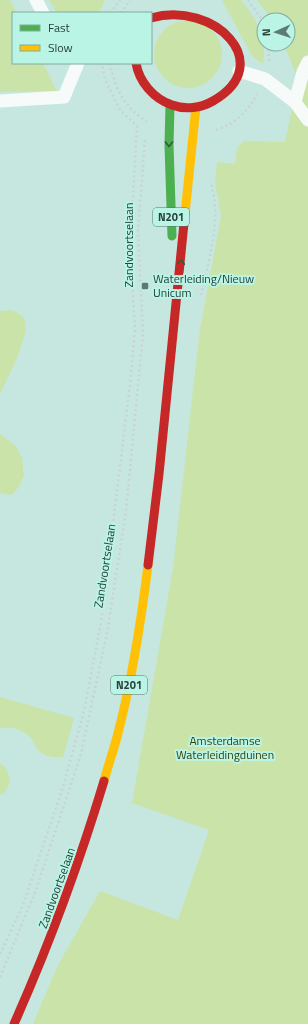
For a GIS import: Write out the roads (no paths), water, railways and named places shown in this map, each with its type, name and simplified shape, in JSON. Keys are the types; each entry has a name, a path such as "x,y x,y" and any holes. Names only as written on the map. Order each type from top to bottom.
{"main road":[{"path":"152,17 166,7"},
{"path":"136,64 142,80 148,89 158,99 170,105 196,108 214,101 231,87 239,71 241,53 236,33"},
{"name":"Zandvoortselaan","path":"170,105 169,145 175,329"},
{"name":"Zandvoortselaan","path":"14,1024 35,978 63,909 94,817 121,723 138,641 155,509 175,329 196,108"}],"lane":[{"path":"36,0 42,12"},
{"path":"295,102 303,72 308,62"},
{"path":"0,101 64,97 78,64"},
{"path":"239,71 265,79 295,102 308,120"}],"place":[{"name":"Waterleiding/Nieuw Unicum","path":"145,286"}],"park label":[{"name":"Amsterdamse Waterleidingduinen","path":"225,748"}]}
